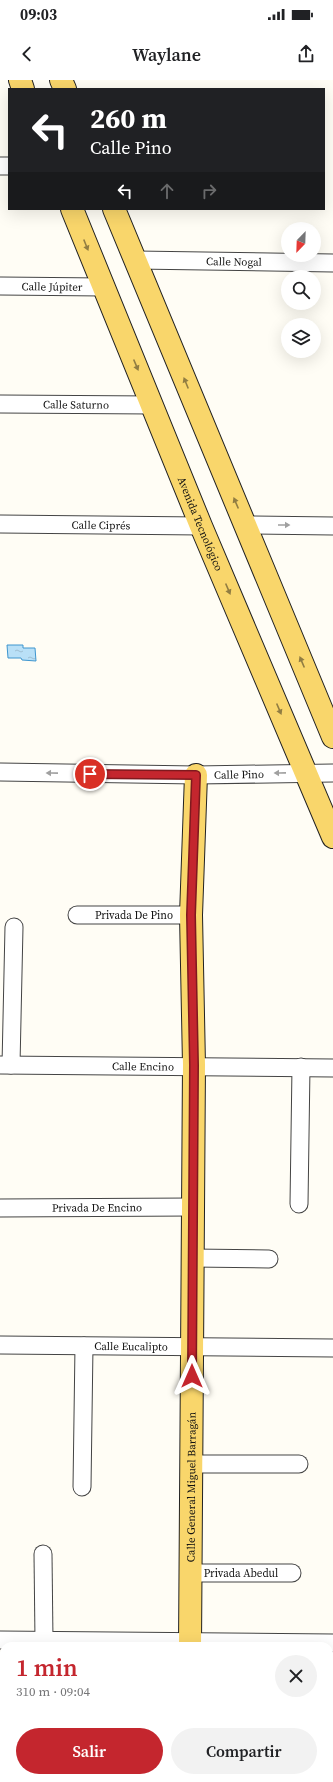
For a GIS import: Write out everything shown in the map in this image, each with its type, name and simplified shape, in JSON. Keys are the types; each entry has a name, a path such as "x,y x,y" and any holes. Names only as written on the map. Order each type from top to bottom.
{"main road":[{"name":"Avenida Tecnológico","path":"72,210 201,526 333,837"},
{"path":"114,210 333,736"},
{"name":"Calle General Miguel Barragán","path":"190,1642 193,1346 192,1258 194,1207 194,1065 191,915 196,775"}],"street":[{"name":"Calle Nogal","path":"136,260 333,263"},
{"name":"Calle Júpiter","path":"0,286 104,287"},
{"name":"Calle Saturno","path":"0,404 153,405"},
{"name":"Calle Ciprés","path":"0,524 201,526"},
{"path":"245,525 333,526"},
{"name":"Calle Pino","path":"0,772 196,775 333,773"},
{"name":"Privada De Pino","path":"77,915 191,915"},
{"path":"6,1065 14,928"},
{"name":"Calle Encino","path":"6,1065 194,1065 333,1068"},
{"path":"299,1204 301,1067"},
{"name":"Privada De Encino","path":"0,1208 194,1207"},
{"path":"192,1258 269,1259"},
{"name":"Calle Eucalipto","path":"0,1345 333,1348"},
{"path":"82,1487 84,1346"},
{"path":"192,1464 299,1464"},
{"path":"43,1554 44,1641"},
{"name":"Privada Abedul","path":"190,1573 292,1573"},
{"path":"0,1640 93,1642"}],"water":[{"path":"7,645 23,645 23,648 35,648 36,661 22,660 21,658 8,658"}],"route":[{"path":"90,774 196,775 191,915 194,1065 192,1376"}]}
